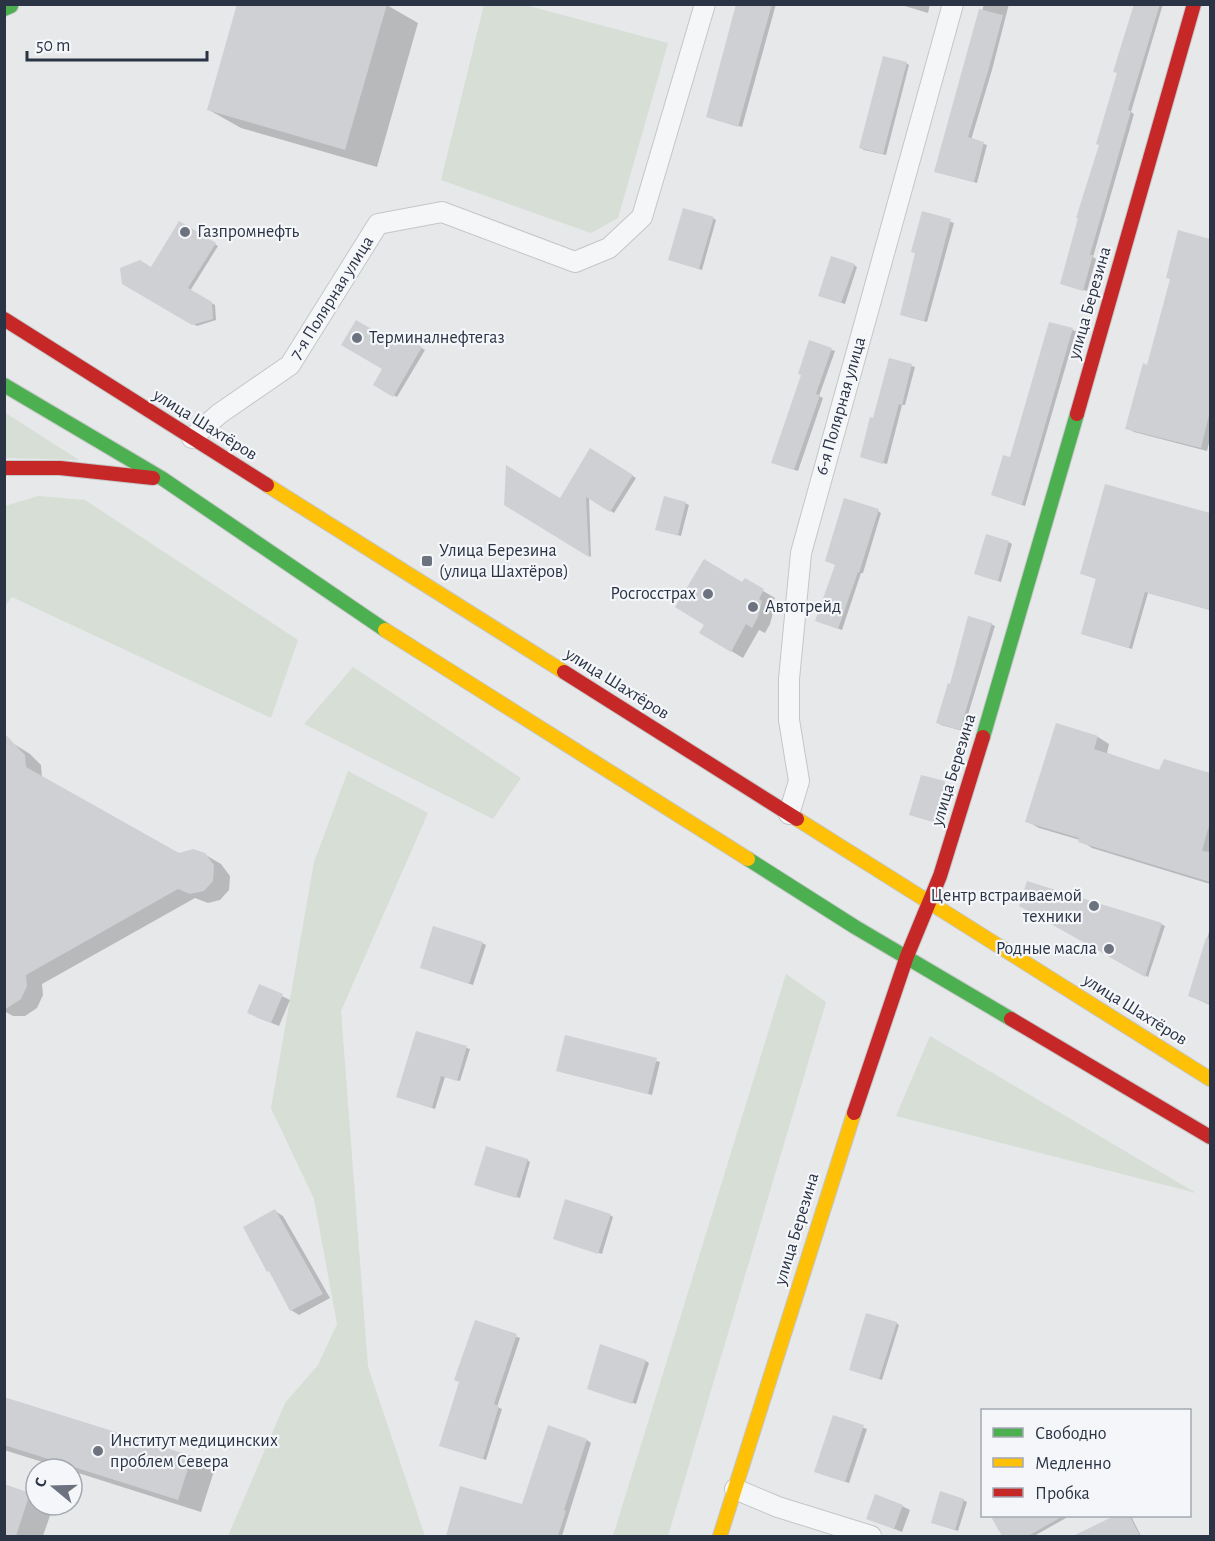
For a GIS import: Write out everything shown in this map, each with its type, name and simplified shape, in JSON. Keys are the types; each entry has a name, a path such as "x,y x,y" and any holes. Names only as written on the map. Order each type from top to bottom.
{"main road":[{"name":"улица Березина","path":"720,1536 845,1138 907,956 930,902 999,686 1194,4"},
{"path":"4,25 9,7"},
{"name":"улица Шахтёров","path":"4,319 1210,1079"},
{"path":"4,385 163,479 348,606 855,927 1210,1137"},
{"path":"4,468 60,468 163,479"}],"street":[{"name":"7-я Полярная улица","path":"192,438 219,414 291,365 378,224 442,212 575,262 609,248 642,217 705,4"},
{"name":"6-я Полярная улица","path":"789,814 799,781 789,720 789,679 801,553 953,4"},
{"path":"735,1489 778,1507 871,1536"}],"shaded area":[{"path":"484,5 525,5 668,43 618,218 591,233 441,180"},
{"path":"4,412 79,460 5,458"},
{"path":"38,496 85,500 298,640 271,718 12,597 5,606 5,506"},
{"path":"353,667 521,778 493,819 304,724"},
{"path":"348,771 428,813 341,1011 368,1367 425,1536 228,1536 285,1403 318,1365 337,1324 314,1199 271,1108 314,862"},
{"path":"786,974 826,1002 668,1536 613,1536"},
{"path":"930,1036 1196,1193 896,1116"}],"building":[{"path":"237,4 387,4 345,150 207,110"},
{"path":"736,4 772,4 738,127 706,117"},
{"path":"1134,4 1160,4 1128,110 1131,111 1090,255 1093,255 1083,291 1060,284 1117,73 1113,72"},
{"path":"979,9 1003,15 968,137 984,142 974,182 934,172"},
{"path":"883,56 907,62 883,154 859,148"},
{"path":"683,208 714,217 699,269 668,260"},
{"path":"922,211 951,219 924,321 900,315 915,253 911,252"},
{"path":"179,221 216,243 188,288 212,302 213,319 192,325 122,284 120,268 140,260 151,267"},
{"path":"1178,230 1210,239 1210,411 1201,448 1125,429 1143,363 1147,365 1170,279 1166,278"},
{"path":"831,256 855,264 841,303 818,296"},
{"path":"356,320 399,345 405,336 422,347 393,397 373,385 382,369 341,345"},
{"path":"1049,322 1073,328 1022,505 991,495 1003,455 1010,457"},
{"path":"809,340 832,348 816,394 820,395 794,470 771,463 801,375 798,374"},
{"path":"889,358 912,364 902,405 899,404 883,464 860,457"},
{"path":"590,448 633,475 610,512 586,497 589,557 504,505 506,465 560,498"},
{"path":"1105,484 1210,513 1210,610 1145,592 1129,648 1081,634 1096,578 1080,574"},
{"path":"664,496 686,502 678,535 655,530"},
{"path":"844,498 879,509 838,629 815,621 835,565 825,561"},
{"path":"986,534 1009,541 998,581 974,574"},
{"path":"704,559 742,582 745,578 764,589 759,599 762,601 758,617 752,628 746,624 731,652 699,633 704,625 675,607"},
{"path":"968,616 992,623 960,730 936,723 948,683 950,684"},
{"path":"1056,723 1098,736 1094,749 1159,770 1164,759 1210,773 1210,822 1202,851 1210,852 1210,882 1078,842 1079,838 1025,822"},
{"path":"4,733 25,755 26,767 179,853 193,849 205,853 214,865 213,881 204,891 190,894 178,889 26,975 27,986 21,999 4,1010"},
{"path":"921,775 945,781 933,822 909,815"},
{"path":"1027,881 1162,923 1145,977 1019,906"},
{"path":"433,926 483,942 469,984 420,968"},
{"path":"1206,938 1210,939 1210,1004 1188,996"},
{"path":"259,984 283,994 271,1023 247,1013"},
{"path":"416,1031 467,1046 457,1081 441,1076 432,1108 396,1097"},
{"path":"565,1035 657,1058 648,1094 556,1071"},
{"path":"486,1146 528,1159 516,1198 474,1185"},
{"path":"565,1199 611,1214 598,1254 553,1239"},
{"path":"275,1209 323,1294 290,1311 243,1227"},
{"path":"866,1313 897,1322 879,1379 849,1370"},
{"path":"475,1320 517,1334 494,1404 499,1406 483,1459 439,1446 459,1382 454,1380"},
{"path":"600,1344 646,1360 632,1404 587,1389"},
{"name":"Институт медицинских проблем Севера","path":"4,1397 192,1456 178,1500 84,1470 84,1457 42,1457 4,1445"},
{"path":"833,1415 864,1425 845,1482 814,1472"},
{"path":"548,1425 587,1439 558,1536 446,1536 460,1486 522,1504"},
{"path":"4,1484 24,1491 24,1511 16,1536 4,1536"},
{"path":"940,1491 964,1499 955,1530 931,1523"},
{"path":"875,1494 903,1505 894,1529 866,1519"},
{"path":"991,1517 1061,1517 1028,1536 1002,1536"},
{"path":"1112,1517 1130,1517 1140,1536 1073,1536"}],"traffic: fast":[{"path":"4,9 11,6"},
{"path":"4,385 163,479 385,630"},
{"path":"983,737 1077,414"},
{"path":"748,859 855,927 1011,1019"}],"traffic: slow":[{"path":"267,485 564,672"},
{"path":"385,630 748,859"},
{"path":"797,819 1210,1079"},
{"path":"720,1536 854,1113"}],"traffic: jam":[{"path":"1077,414 1194,4"},
{"path":"4,319 267,485"},
{"path":"4,468 60,468 153,478"},
{"path":"564,672 797,819"},
{"path":"854,1113 907,956 940,876 983,737"},
{"path":"1011,1019 1210,1137"}],"place":[{"name":"Газпромнефть","path":"185,232"},
{"name":"Терминалнефтегаз","path":"357,338"},
{"name":"Улица Березина (улица Шахтёров)","path":"427,561"},
{"name":"Росгосстрах","path":"708,594"},
{"name":"Автотрейд","path":"753,607"},
{"name":"Центр встраиваемой техники","path":"1094,906"},
{"name":"Родные масла","path":"1109,949"},
{"name":"Институт медицинских проблем Севера","path":"98,1451"}]}
